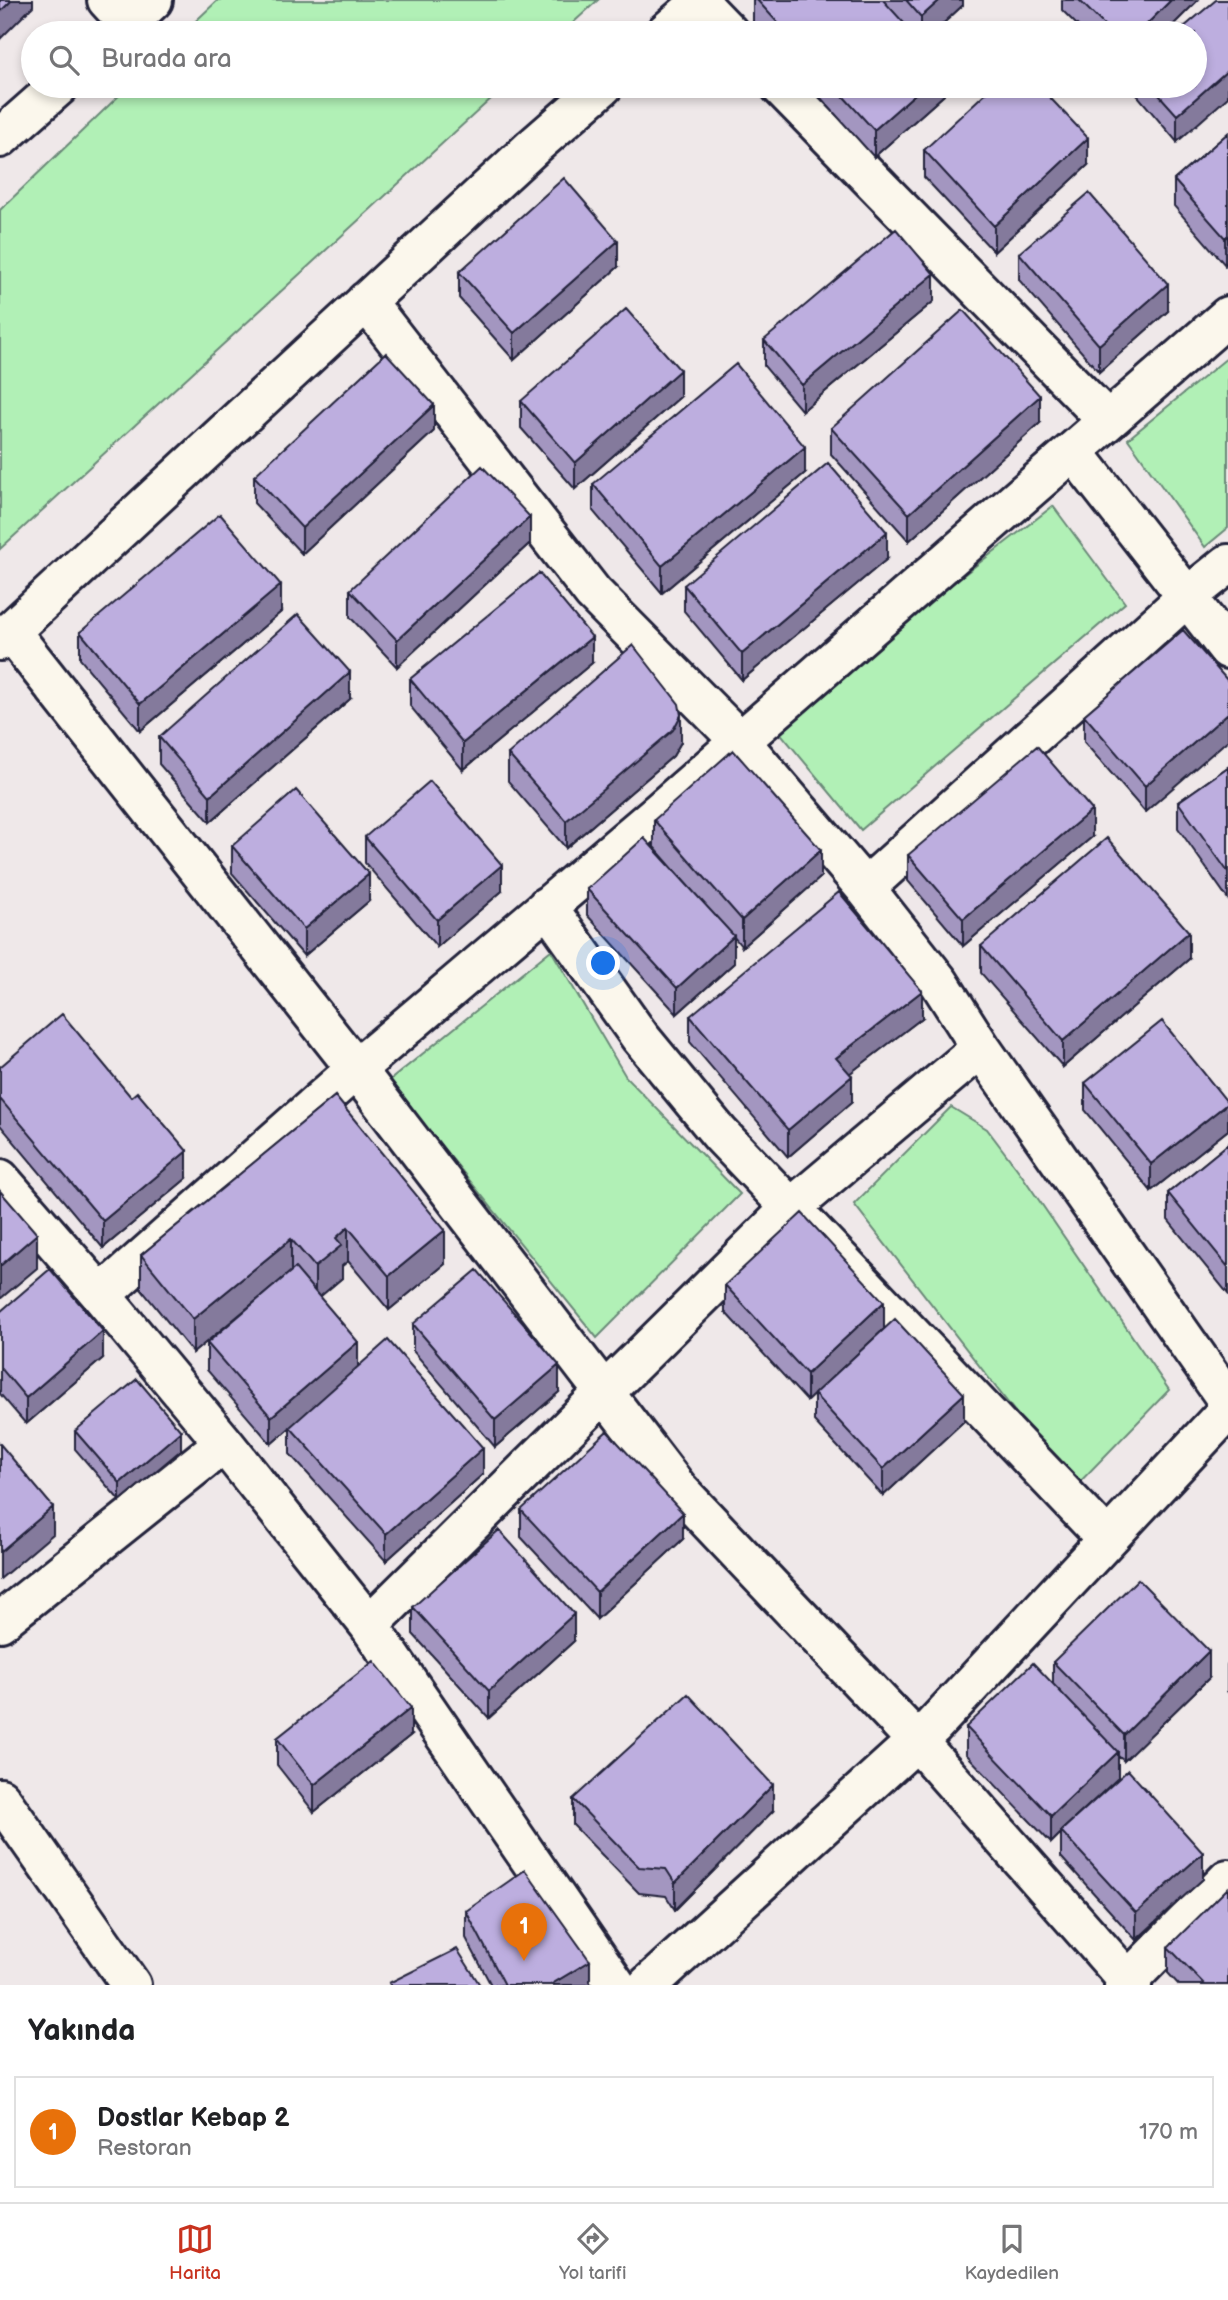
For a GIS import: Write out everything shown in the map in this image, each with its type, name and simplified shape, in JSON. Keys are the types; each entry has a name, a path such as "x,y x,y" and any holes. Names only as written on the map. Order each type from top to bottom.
{"street":[{"path":"679,21 701,2 718,21"},
{"path":"0,138 45,98"},
{"path":"590,98 533,147 5,636 356,1069 679,1490 917,1741 1128,1984 1228,1879"},
{"path":"792,98 1107,420"},
{"path":"366,301 593,593 740,741 865,888 939,982 981,1048 1228,1401"},
{"path":"101,1295 356,1069 740,741 1228,316"},
{"path":"1073,452 1228,649"},
{"path":"865,888 1188,596 1228,564"},
{"path":"547,906 640,1037 720,1134 1107,1539"},
{"path":"369,1625 606,1394 791,1208 981,1048"},
{"path":"0,1179 224,1443 369,1625 616,1985"},
{"path":"648,1985 917,1741 1228,1410"},
{"path":"0,1622 224,1443"},
{"path":"0,1798 131,1985"}],"green space":[{"path":"218,0 598,0 575,21 196,21"},
{"path":"117,98 492,98 0,549 0,210"},
{"path":"1228,357 1228,528 1205,547 1128,439"},
{"path":"1053,506 1125,603 861,830 772,723"},
{"path":"551,950 626,1077 740,1194 597,1338 389,1081"},
{"path":"951,1107 987,1129 1021,1174 1169,1390 1074,1488 854,1204"}],"building":[{"path":"0,0 12,0 0,12"},
{"path":"757,0 883,0 902,21 776,21"},
{"path":"906,0 940,0 921,17"},
{"path":"1079,0 1171,0 1150,21 1100,21"},
{"path":"1216,0 1228,0 1228,70 1207,89 1207,21 1191,21"},
{"path":"845,98 910,98 874,130"},
{"path":"980,98 1050,98 1088,138 994,226 924,150"},
{"path":"1162,98 1196,98 1177,115"},
{"path":"1228,133 1228,235 1225,238 1174,180"},
{"path":"564,178 618,241 514,333 459,272"},
{"path":"1089,193 1168,284 1099,345 1019,253"},
{"path":"896,229 934,274 802,385 764,340"},
{"path":"626,309 680,370 575,463 521,401"},
{"path":"963,310 1040,396 909,514 831,428"},
{"path":"386,353 434,405 302,528 254,476"},
{"path":"736,364 805,447 662,566 593,484"},
{"path":"828,463 887,532 742,654 684,585"},
{"path":"482,466 530,517 397,640 350,590"},
{"path":"220,514 281,585 140,704 80,632"},
{"path":"539,573 592,637 463,743 410,679"},
{"path":"298,614 350,672 210,796 159,737"},
{"path":"1183,630 1228,681 1228,713 1145,786 1084,715"},
{"path":"633,645 679,704 681,715 673,730 566,821 508,754"},
{"path":"1037,746 1092,810 963,919 908,855"},
{"path":"733,750 821,850 742,920 654,820"},
{"path":"1228,767 1228,872 1178,802"},
{"path":"430,781 502,865 437,920 365,837"},
{"path":"296,790 369,874 304,929 232,846"},
{"path":"644,838 734,936 677,988 587,889"},
{"path":"1107,838 1189,932 1063,1041 981,946"},
{"path":"839,892 922,991 836,1058 852,1076 788,1130 690,1016"},
{"path":"62,1014 131,1097 137,1092 187,1151 103,1221 0,1099 0,1067"},
{"path":"1162,1021 1228,1103 1151,1164 1085,1083"},
{"path":"335,1096 445,1230 389,1276 348,1227 336,1238 342,1245 315,1267 291,1239 193,1319 141,1255"},
{"path":"1228,1144 1228,1267 1168,1193"},
{"path":"0,1191 37,1234 0,1266"},
{"path":"802,1213 884,1302 807,1374 725,1285"},
{"path":"295,1268 358,1342 271,1417 207,1343"},
{"path":"50,1269 103,1331 26,1398 0,1367 0,1312"},
{"path":"477,1270 559,1365 495,1420 413,1324"},
{"path":"895,1319 964,1394 883,1469 814,1394"},
{"path":"388,1340 483,1448 386,1534 290,1427"},
{"path":"137,1379 181,1431 120,1483 75,1431"},
{"path":"607,1431 683,1513 597,1592 521,1510"},
{"path":"0,1444 53,1507 0,1552"},
{"path":"499,1530 574,1614 489,1691 413,1607"},
{"path":"1138,1579 1209,1651 1124,1735 1053,1662"},
{"path":"374,1661 411,1708 314,1785 277,1738"},
{"path":"1033,1663 1118,1752 1051,1816 966,1727"},
{"path":"688,1694 773,1785 675,1883 666,1869 639,1867 573,1799"},
{"path":"1128,1770 1203,1853 1136,1913 1061,1831"},
{"path":"525,1870 590,1961 550,1985 505,1985 466,1911"},
{"path":"1228,1888 1228,1985 1205,1985 1168,1947"},
{"path":"457,1949 480,1985 390,1985 389,1983"}],"place":[{"name":"Dostlar Kebap 2","path":"524,1961"}]}
